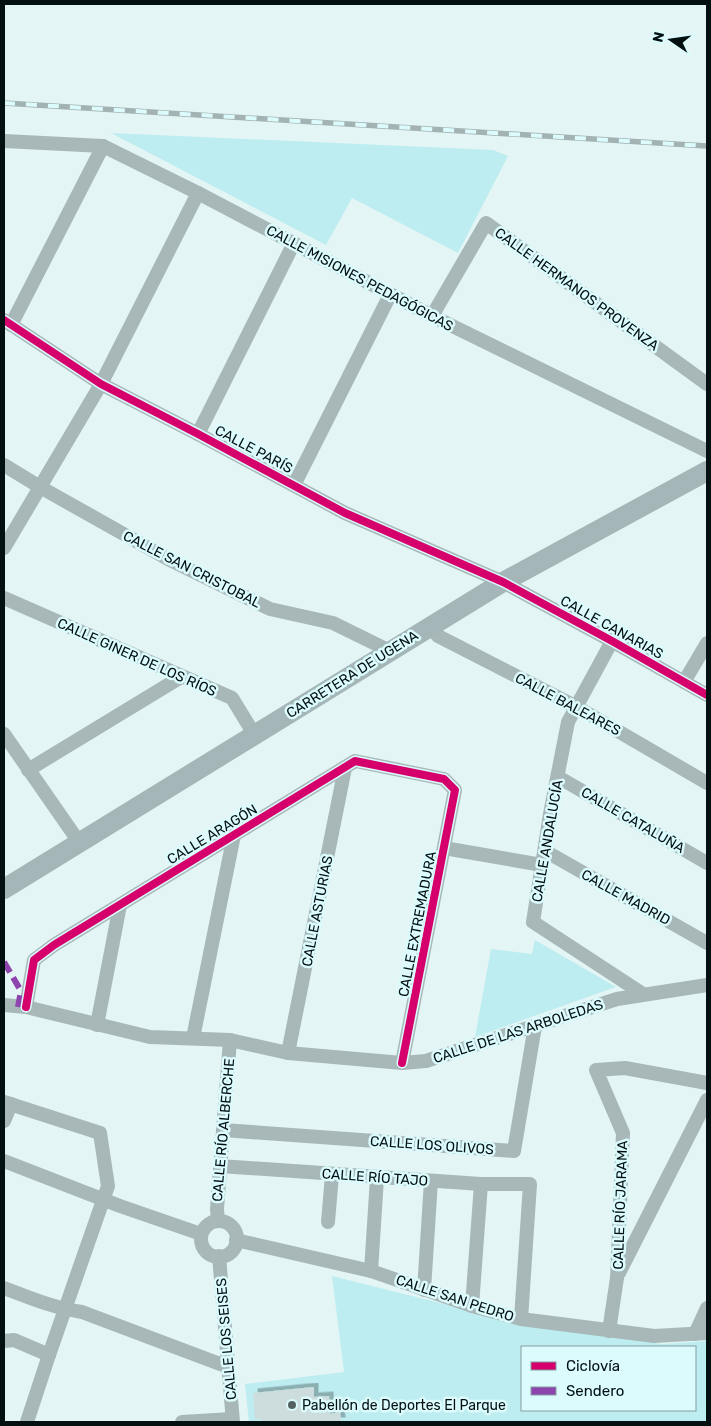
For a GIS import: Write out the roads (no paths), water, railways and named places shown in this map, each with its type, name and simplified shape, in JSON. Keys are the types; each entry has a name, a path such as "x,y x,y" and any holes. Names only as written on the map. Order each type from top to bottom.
{"main road":[{"name":"CARRETERA DE UGENA","path":"4,889 503,582 707,471"}],"street":[{"name":"CALLE MISIONES PEDAGÓGICAS","path":"4,141 103,146 198,193 390,295 707,451"},
{"path":"7,322 103,146"},
{"path":"4,548 101,384 198,193"},
{"name":"CALLE HERMANOS PROVENZA","path":"432,316 486,223 707,384"},
{"path":"198,434 294,243"},
{"path":"294,485 390,295"},
{"name":"CALLE PARÍS","path":"7,322 101,384 345,513 503,582"},
{"name":"CALLE SAN CRISTOBAL","path":"4,465 40,488 168,559 270,608 333,622 390,651"},
{"name":"CALLE CANARIAS","path":"503,582 707,695"},
{"name":"CALLE GINER DE LOS RÍOS","path":"4,598 232,698 254,734"},
{"name":"CALLE BALEARES","path":"429,626 438,636 575,706 707,783"},
{"name":"CALLE ANDALUCÍA","path":"612,641 568,722 533,922 643,994"},
{"path":"684,682 707,643"},
{"path":"28,770 182,677"},
{"path":"4,734 79,842"},
{"name":"CALLE ARAGÓN","path":"26,1008 34,960 54,945 355,762 444,779 455,790"},
{"name":"CALLE ASTURIAS","path":"288,1053 345,768"},
{"name":"CALLE CATALUÑA","path":"558,777 707,863"},
{"name":"CALLE EXTREMADURA","path":"402,1062 455,790"},
{"path":"193,1038 234,836"},
{"path":"444,848 542,865"},
{"name":"CALLE MADRID","path":"545,851 707,943"},
{"path":"97,1025 120,905"},
{"name":"CALLE DE LAS ARBOLEDAS","path":"4,1005 26,1008 150,1037 230,1040 288,1053 402,1062 426,1061 617,999 707,985"},
{"name":"CALLE LOS OLIVOS","path":"223,1130 514,1151 535,1026"},
{"name":"CALLE RÍO ALBERCHE","path":"218,1221 217,1210 230,1040"},
{"name":"CALLE RÍO JARAMA","path":"609,1331 617,1278 622,1133 596,1070 625,1068 707,1083"},
{"name":"CALLE RÍO JARAMA","path":"617,1278 707,1100"},
{"path":"4,1121 7,1103 100,1133 108,1186 27,1422"},
{"path":"4,1161 103,1200 202,1234"},
{"name":"CALLE RÍO TAJO","path":"220,1166 377,1178 482,1184 530,1184 521,1319"},
{"path":"328,1222 332,1175"},
{"path":"371,1271 377,1178"},
{"path":"424,1290 431,1181"},
{"path":"472,1306 482,1184"},
{"path":"218,1221 224,1222 234,1229 236,1240 233,1250 229,1254 214,1256 205,1250 202,1245 202,1234 208,1225 218,1221"},
{"name":"CALLE SAN PEDRO","path":"236,1240 371,1271 472,1306 521,1319 654,1336 701,1333"},
{"name":"CALLE LOS SEISES","path":"219,1256 232,1420"},
{"path":"4,1288 43,1304 82,1312 228,1367"},
{"path":"701,1333 707,1308"},
{"path":"4,1341 14,1340 49,1355"},
{"path":"182,1422 232,1420"}],"railway":[{"path":"4,103 707,146"}],"place":[{"name":"Pabellón de Deportes El Parque","path":"292,1405"}]}
